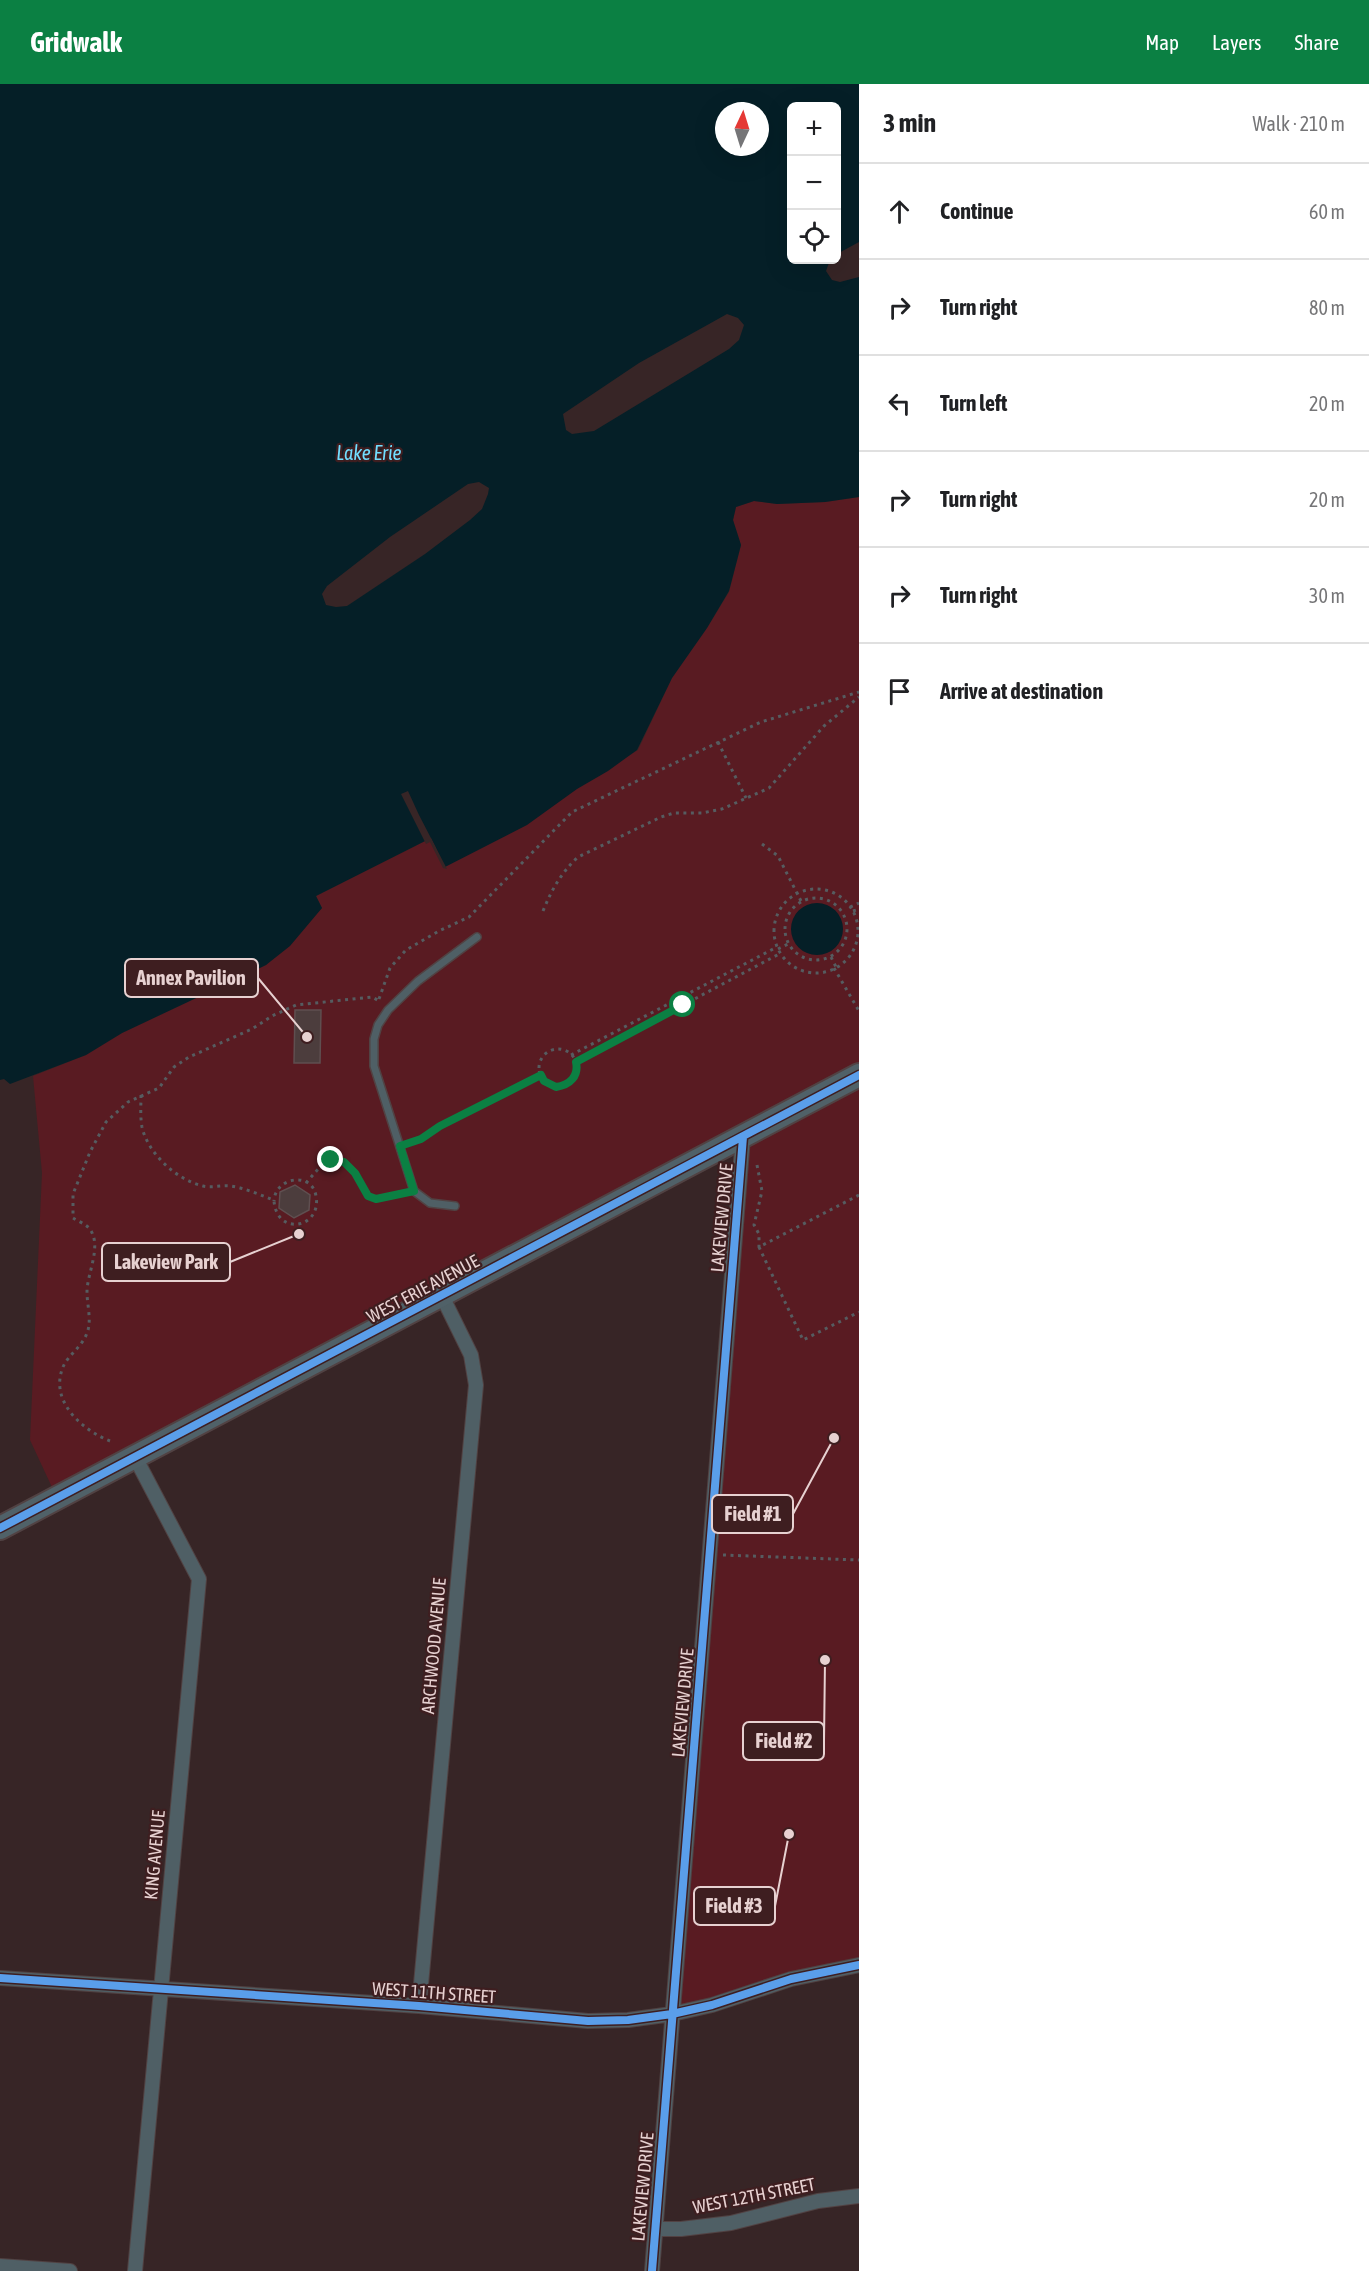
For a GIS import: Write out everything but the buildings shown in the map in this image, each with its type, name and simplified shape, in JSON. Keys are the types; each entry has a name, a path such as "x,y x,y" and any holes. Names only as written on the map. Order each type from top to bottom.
{"main road":[{"name":"WEST ERIE AVENUE","path":"0,1528 859,1076"}],"street":[{"name":"LAKEVIEW DRIVE","path":"652,2271 743,1137"},
{"name":"ARCHWOOD AVENUE","path":"419,2006 476,1385 471,1355 442,1296"},
{"name":"KING AVENUE","path":"135,1457 199,1579 135,2271"},
{"name":"WEST 11TH STREET","path":"0,1978 419,2006 588,2021 628,2020 672,2014 712,2005 791,1979 859,1965"},
{"name":"WEST 12TH STREET","path":"655,2229 681,2229 731,2223 818,2201 859,2196"},
{"path":"0,2266 70,2271"}],"lane":[{"path":"455,1206 430,1203 414,1191 374,1066 374,1039 378,1025 388,1010 418,981 477,937"}],"path":[{"path":"379,999 390,969 406,950 430,935 469,917 572,812 761,722 859,695"},
{"path":"543,911 555,883 578,857 661,817 674,813 702,813 722,809 769,788 824,726 859,695"},
{"path":"718,742 746,798"},
{"path":"762,844 778,856 801,901"},
{"path":"818,889 832,892 852,909 857,924 857,937 853,950 845,961 835,968 822,972 808,972 796,968 785,960 779,950 774,935 775,920 781,907 797,894 804,890 818,889"},
{"path":"822,898 831,901 844,914 848,925 847,936 843,946 831,957 815,960 804,958 788,944 785,924 788,915 801,901 822,898"},
{"path":"844,914 859,903"},
{"path":"852,909 859,909"},
{"path":"576,1062 726,982 788,944"},
{"path":"571,1054 723,975 779,950"},
{"path":"831,957 859,1011"},
{"path":"723,975 726,982"},
{"path":"110,1441 93,1434 81,1424 69,1411 60,1391 63,1367 88,1332 87,1286 94,1253 94,1241 90,1229 73,1218 73,1194 90,1152 106,1122 128,1102 159,1088 174,1067 189,1057 252,1029 272,1016 296,1005 356,998 379,999 388,1010"},
{"path":"679,998 683,1005"},
{"path":"630,1023 634,1031"},
{"path":"559,1049 571,1054 576,1062 576,1074 562,1086 550,1084 541,1075 540,1062 548,1052 559,1049"},
{"path":"400,1146 421,1139 440,1126 541,1075"},
{"path":"141,1095 142,1129 148,1143 166,1165 190,1182 211,1187 231,1186 274,1201"},
{"path":"754,1158 762,1191 754,1225 759,1234 759,1247 803,1340 859,1312"},
{"path":"306,1183 319,1168 331,1160 344,1162 355,1173 368,1196 376,1199 414,1191"},
{"path":"300,1179 315,1191 316,1203 312,1216 304,1223 296,1224 281,1220 276,1214 274,1201 274,1196 280,1187 290,1180 300,1179"},
{"path":"759,1247 859,1195"},
{"path":"710,1554 859,1560"}],"shaded area":[{"path":"859,497 859,1965 672,2014 743,1137 57,1498 30,1440 42,1173 33,1076 86,1055 122,1033 266,965 322,908 316,896 431,838 446,866 638,750 672,678 729,592 741,545 733,520 736,507 754,501 777,504 825,502"}],"water":[{"name":"Lake Erie","path":"0,84 859,84 859,497 825,502 777,504 754,501 736,507 733,520 741,545 729,591 707,628 672,678 637,750 608,771 577,789 527,825 445,867 431,838 316,896 322,908 290,946 266,965 122,1033 86,1055 10,1084 4,1079 0,1080"},
{"path":"812,903 822,903 831,907 839,915 843,929 839,943 831,951 822,955 812,955 803,951 795,943 791,934 791,924 795,915 803,907"}],"pier":[{"path":"859,242 859,277 840,282 832,280 826,271 829,264 841,264 841,252"},
{"path":"727,314 738,318 744,325 739,340 729,349 594,431 572,434 566,430 563,414 639,363"},
{"path":"479,482 489,488 488,494 482,509 470,520 425,554 347,606 326,605 322,594 327,586 390,537 468,484"},
{"path":"408,791 447,869 443,868 430,842 426,844 401,794"}],"cycle path":[{"path":"0,1528 859,1075"},
{"path":"652,2271 743,1137"},
{"path":"0,1978 419,2006 588,2021 628,2020 672,2014 712,2005 791,1979 859,1965"}],"place":[{"name":"Annex Pavilion","path":"307,1037"},
{"name":"Lakeview Park","path":"299,1234"},
{"name":"Field #1","path":"834,1438"},
{"name":"Field #2","path":"825,1660"},
{"name":"Field #3","path":"789,1834"}],"route":[{"path":"331,1160 344,1162 355,1173 368,1196 376,1199 414,1191 400,1146 421,1139 440,1126 541,1075 544,1081 556,1087 562,1086 573,1080 577,1069 576,1062 683,1005"}]}
